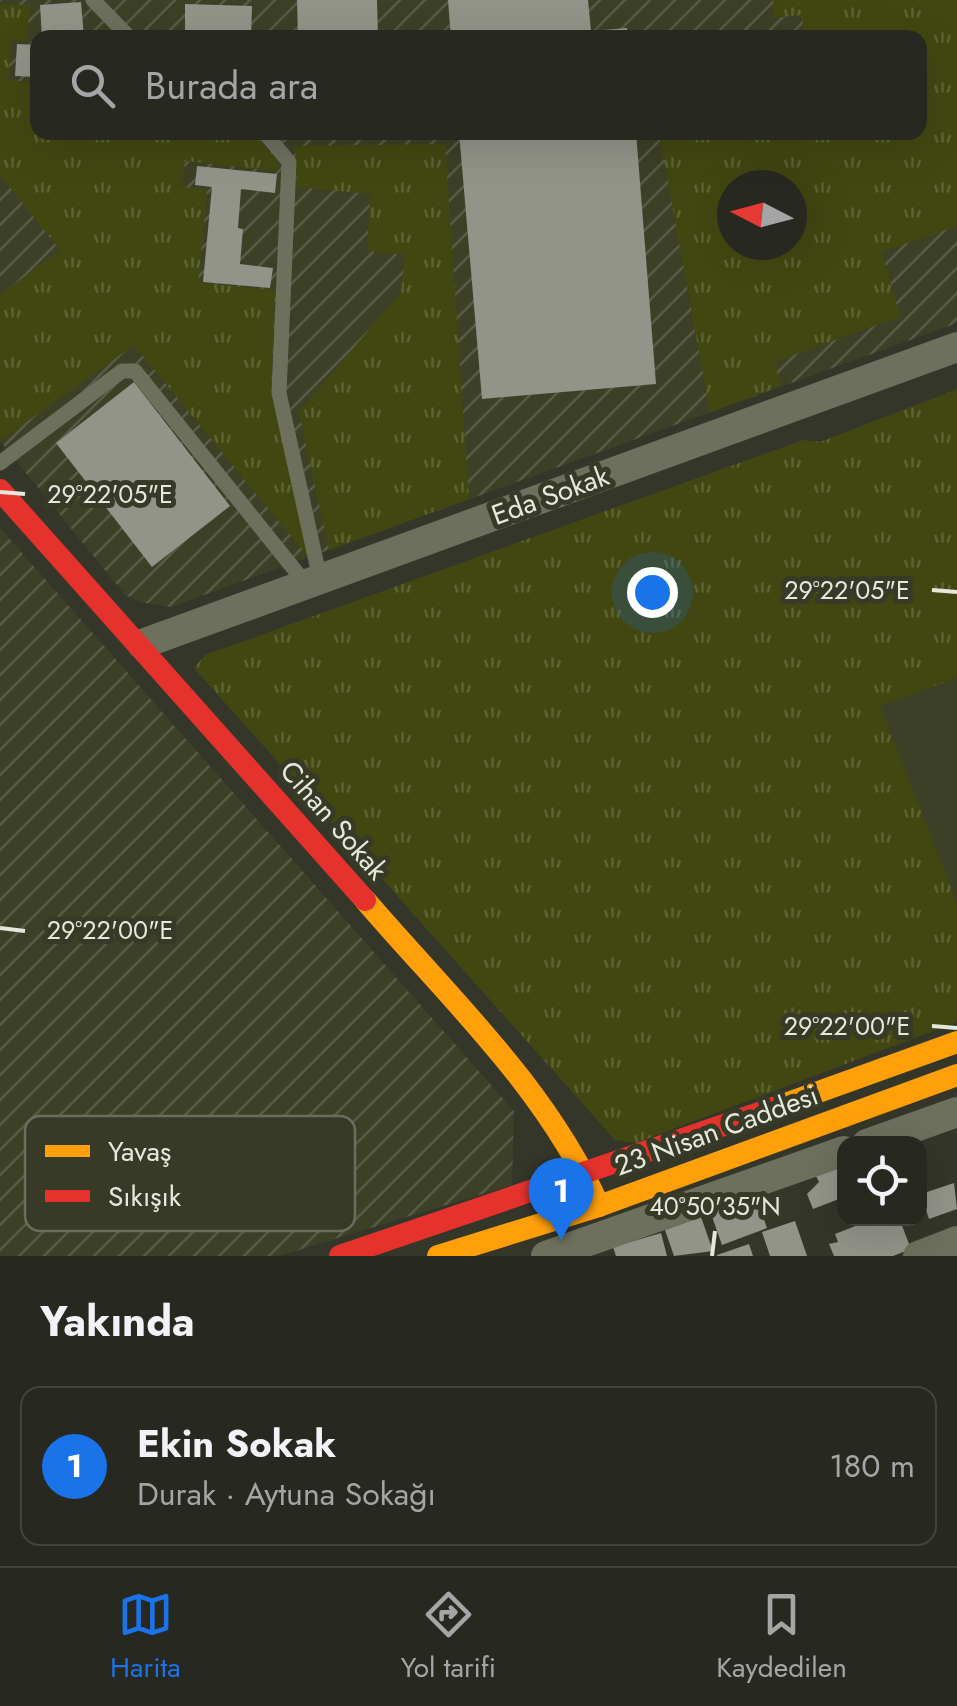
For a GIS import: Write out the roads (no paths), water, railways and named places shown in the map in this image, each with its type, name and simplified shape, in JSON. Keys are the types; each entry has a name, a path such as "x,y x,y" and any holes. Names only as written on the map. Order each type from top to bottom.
{"street":[{"name":"Eda Sokak","path":"142,644 957,347"},
{"name":"Cihan Sokak","path":"0,490 142,644 528,1089 587,1175 599,1206"},
{"name":"23 Nisan Caddesi","path":"340,1256 587,1175 957,1042"},
{"name":"23 Nisan Caddesi","path":"438,1256 599,1206 957,1075"},
{"path":"890,1136 957,1112"},
{"path":"563,1253 837,1154"},
{"path":"918,1256 957,1241"}],"lane":[{"path":"93,0 122,30"},
{"path":"271,140 289,162 279,393 313,581"},
{"path":"0,463 122,371 135,371 313,581"}],"place":[{"name":"Ekin Sokak","path":"561,1240"}]}
